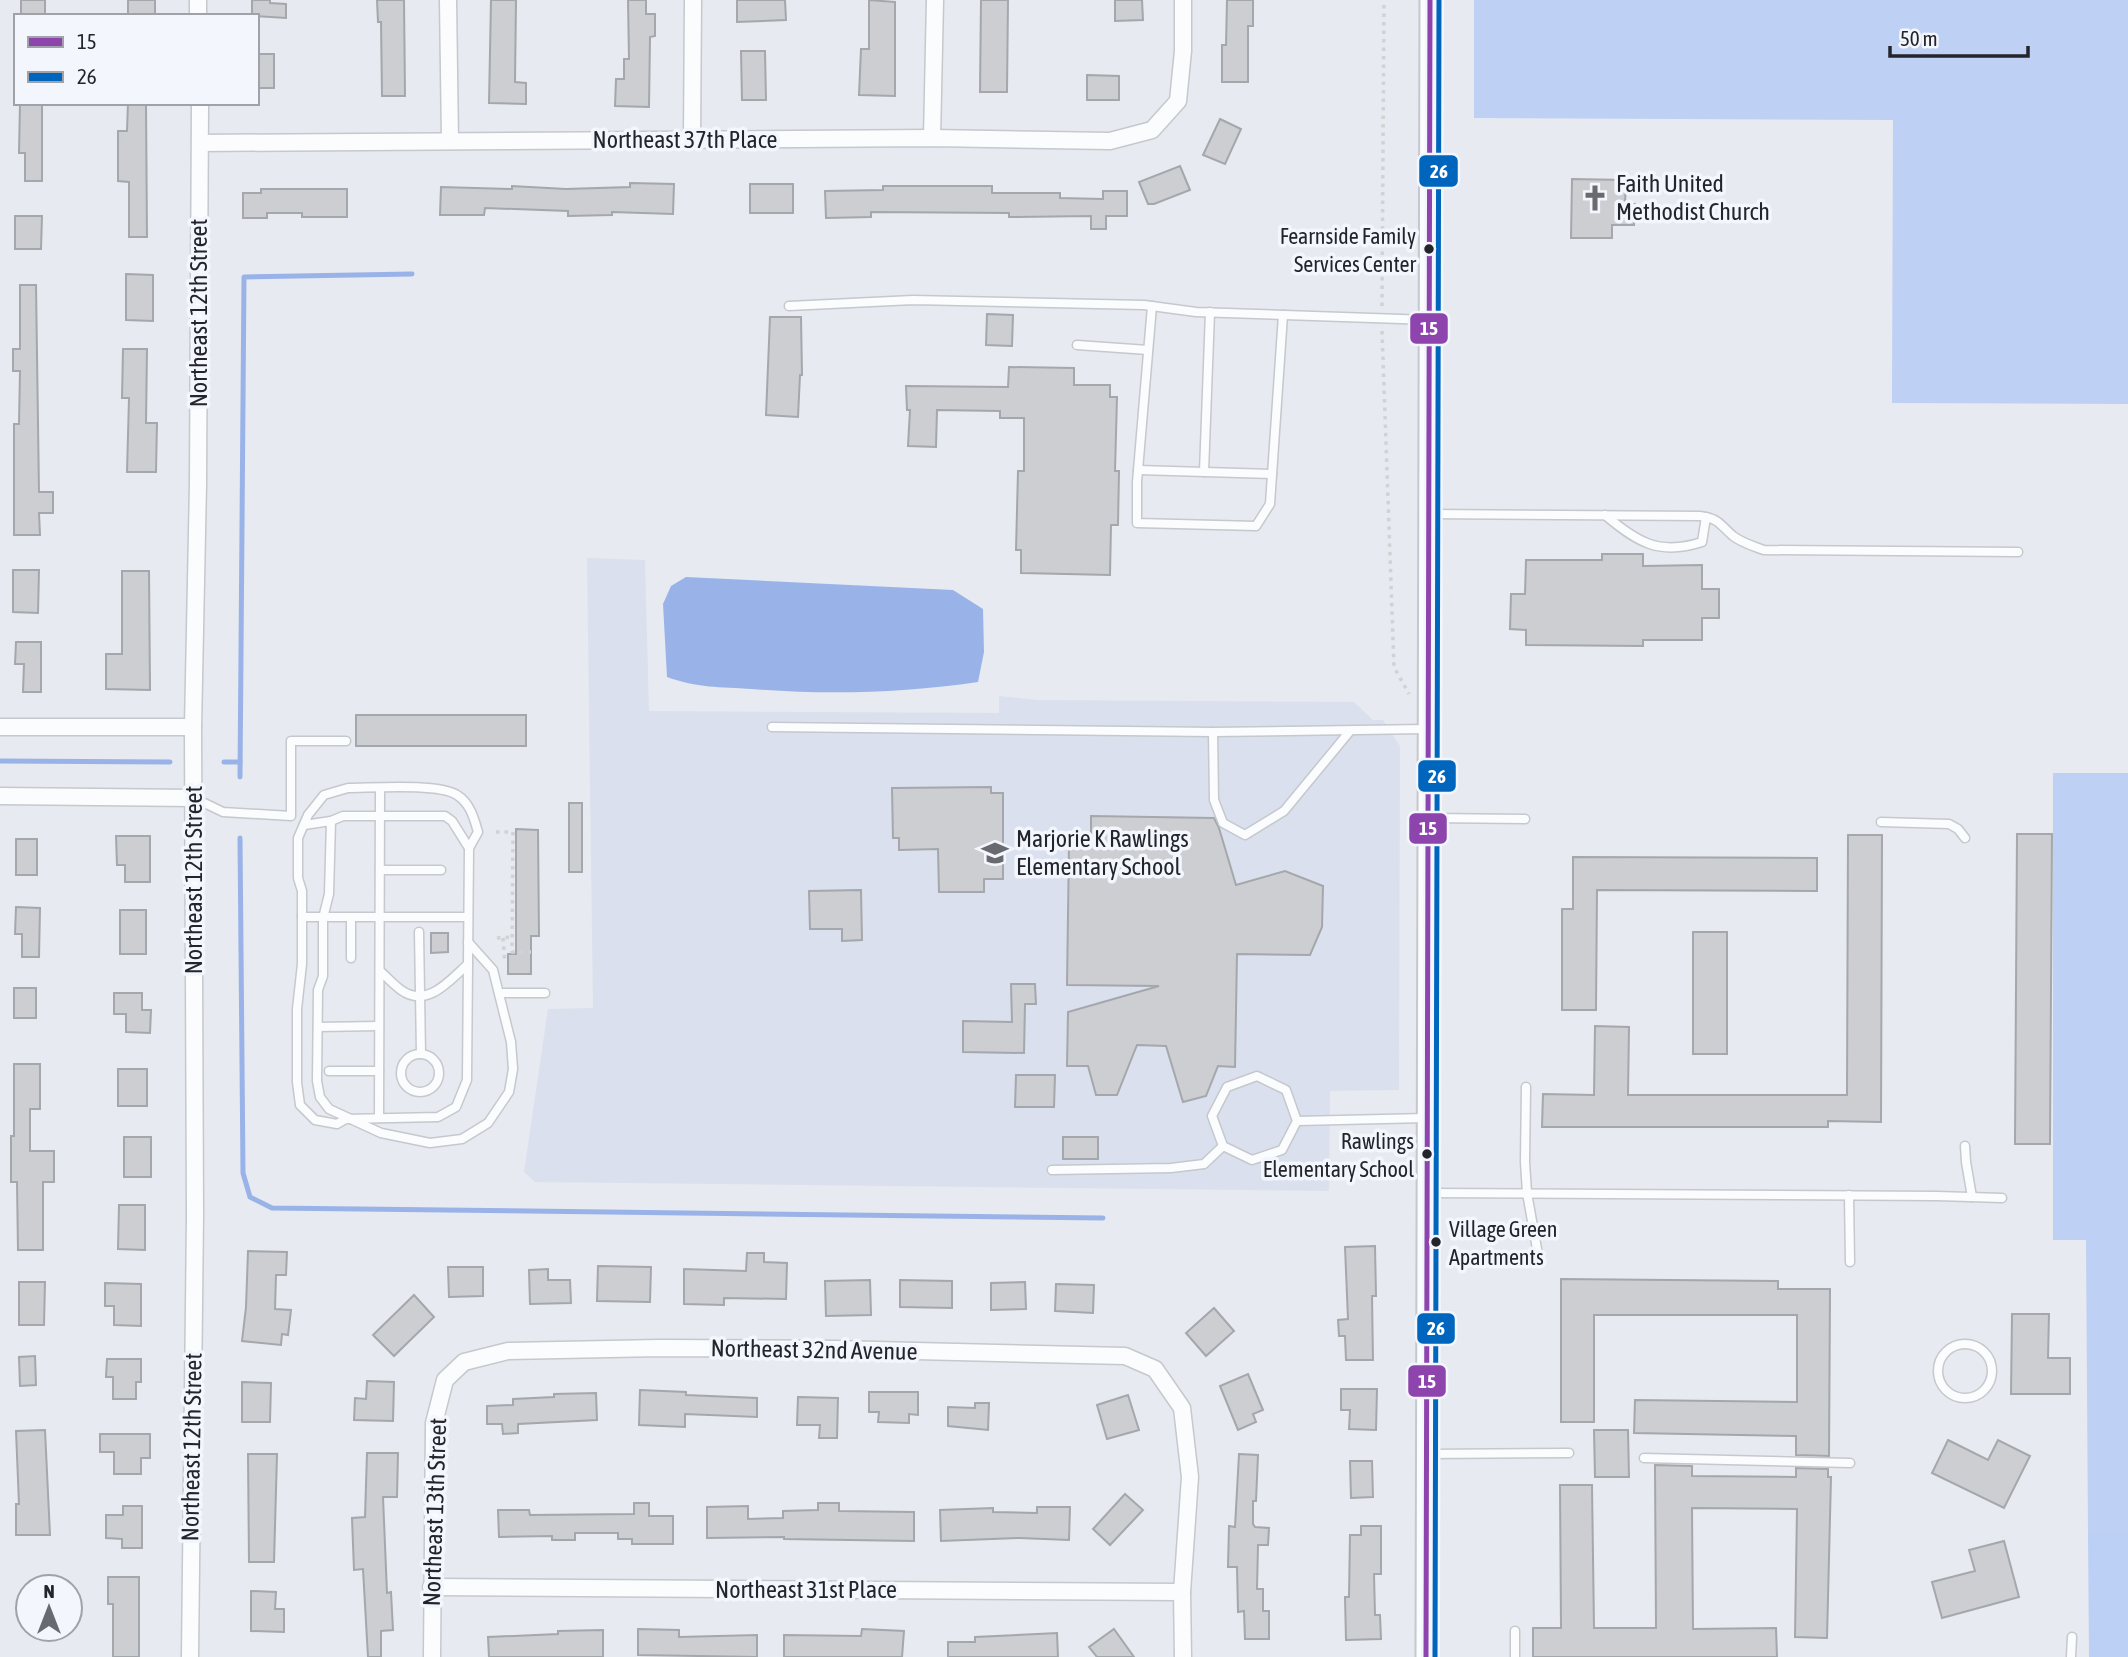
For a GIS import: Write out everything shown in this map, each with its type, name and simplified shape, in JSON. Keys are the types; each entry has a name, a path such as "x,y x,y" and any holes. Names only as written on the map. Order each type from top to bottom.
{"street":[{"path":"448,0 450,141"},
{"path":"692,139 693,0"},
{"path":"932,138 935,0"},
{"name":"Northeast 37th Place","path":"200,143 932,138 1110,141 1152,130 1178,101 1183,51 1183,0"},
{"path":"1426,1657 1430,0"},
{"name":"Northeast 12th Street","path":"190,1657 195,1216 193,727 200,105"},
{"path":"0,727 193,727"},
{"path":"0,796 194,798"},
{"name":"Northeast 32nd Avenue","path":"455,1371 464,1362 508,1351 660,1348 1125,1356 1155,1369 1182,1408 1190,1477 1182,1592"},
{"name":"Northeast 13th Street","path":"432,1657 433,1423 445,1380 455,1371"},
{"name":"Northeast 31st Place","path":"431,1587 1182,1592"},
{"path":"1182,1592 1183,1657"}],"lane":[{"path":"789,306 913,300 1152,306 1210,312 1430,320"},
{"path":"1152,306 1138,470 1137,523 1256,526 1270,504 1283,315"},
{"path":"1204,472 1210,312"},
{"path":"1077,345 1148,350"},
{"path":"1138,470 1272,474"},
{"path":"1429,514 1706,517 1715,518 1732,536 1764,550 2018,552"},
{"path":"1605,514 1632,537 1658,547 1682,549 1702,542 1706,517"},
{"path":"772,727 1213,732 1429,729"},
{"path":"1213,732 1214,800 1223,823 1245,835 1284,811 1350,731"},
{"path":"291,816 291,741 346,741"},
{"path":"348,788 380,788 436,789 457,794 471,810 478,832 469,848 467,1080 456,1107 438,1117 346,1119 337,1124 315,1120 300,1105 297,1009 302,964 302,891 298,878 298,838 308,815 324,794 348,788"},
{"path":"379,1118 380,788"},
{"path":"194,798 223,812 308,815"},
{"path":"304,825 331,821 343,816 445,816 452,821 469,848"},
{"path":"1427,818 1525,819"},
{"path":"331,821 329,894 323,918 323,976 318,990 320,1097 329,1109 381,1133 430,1143 461,1139 488,1123 509,1092 513,1069 511,1042 494,970 468,942"},
{"path":"1881,822 1949,824 1958,829 1965,838"},
{"path":"380,870 441,870"},
{"path":"302,917 468,917"},
{"path":"351,918 351,958"},
{"path":"419,932 421,1055"},
{"path":"380,971 403,992 420,998 437,991 468,964"},
{"path":"499,993 545,993"},
{"path":"318,1027 379,1026"},
{"path":"421,1055 432,1059 439,1070 437,1083 421,1092 410,1089 402,1080 401,1073 409,1058 421,1055"},
{"path":"329,1071 379,1071"},
{"path":"1257,1076 1286,1090 1297,1121 1283,1150 1252,1160 1223,1146 1212,1116 1227,1087 1257,1076"},
{"path":"1526,1087 1527,1193 1539,1260"},
{"path":"1297,1121 1426,1118"},
{"path":"1052,1170 1171,1168 1204,1164 1223,1146"},
{"path":"1965,1146 1972,1197"},
{"path":"1426,1193 2002,1198"},
{"path":"1849,1195 1850,1262"},
{"path":"1962,1344 1982,1349 1992,1368 1992,1379 1987,1388 1969,1399 1957,1398 1948,1392 1940,1385 1937,1374 1938,1363 1943,1354 1951,1347 1962,1344"},
{"path":"1427,1454 1569,1453"},
{"path":"1644,1458 1850,1463"},
{"path":"1515,1631 1515,1657"},
{"path":"2071,1657 2072,1637"}],"path":[{"path":"1384,0 1382,318 1394,667 1412,700"},
{"path":"496,832 513,832 512,952 531,952"},
{"path":"505,963 500,938 512,937"}],"shaded area":[{"path":"1474,0 2128,0 2128,404 1892,403 1893,120 1474,118"},
{"name":"Marjorie K Rawlings Elementary School","path":"587,558 645,560 649,711 999,713 999,696 1038,700 1354,702 1373,720 1383,720 1400,746 1399,1090 1330,1091 1329,1191 535,1182 524,1172 548,1009 593,1008"},
{"path":"686,577 953,590 983,609 984,652 978,682 893,691 808,692 709,686 667,677 663,604 671,586"},
{"path":"2053,773 2128,773 2128,1533 2088,1533 2086,1240 2053,1240"},
{"path":"2088,1533 2128,1533 2128,1657 2089,1657"}],"building":[{"path":"21,0 45,0 45,14 21,14"},
{"path":"128,0 155,0 155,14 128,14"},
{"path":"252,0 270,0 270,3 286,4 286,18 252,14"},
{"path":"377,0 404,0 405,96 382,96 381,22 378,22"},
{"path":"491,0 516,0 515,82 526,83 526,104 489,103"},
{"path":"628,0 646,0 646,14 655,14 655,36 650,37 649,107 615,106 616,79 624,79 624,59 629,59"},
{"path":"737,0 785,0 786,20 737,22"},
{"path":"869,0 895,2 895,96 859,95 861,49 869,49"},
{"path":"981,0 1008,0 1007,92 980,92"},
{"path":"1115,0 1142,0 1143,20 1115,21"},
{"path":"1227,0 1253,0 1253,26 1248,26 1248,82 1222,82 1222,45 1226,45"},
{"path":"741,51 765,51 766,100 742,100"},
{"path":"259,54 274,54 274,88 259,88"},
{"path":"1087,75 1119,76 1119,100 1087,100"},
{"path":"20,105 42,105 42,181 25,181 25,153 19,153"},
{"path":"128,105 146,105 147,237 129,237 129,182 118,181 118,131 127,131"},
{"path":"1220,119 1241,129 1225,164 1203,155"},
{"path":"1180,166 1190,190 1148,204 1139,182"},
{"path":"1572,179 1626,180 1625,204 1635,204 1634,225 1612,225 1612,238 1571,238"},
{"path":"630,183 674,184 673,214 612,212 612,215 568,216 568,211 485,208 484,215 440,215 441,187 512,189 512,186 566,189 630,187"},
{"path":"750,184 793,184 793,213 750,213"},
{"path":"883,186 992,186 992,193 1060,193 1060,198 1103,199 1103,191 1127,191 1127,216 1106,216 1106,229 1091,229 1091,216 1009,217 1009,213 871,212 871,217 826,218 825,191 883,190"},
{"path":"261,189 347,189 347,217 302,217 302,213 267,213 267,218 243,218 243,193 261,193"},
{"path":"15,216 42,216 41,249 15,249"},
{"path":"126,274 153,275 153,321 126,320"},
{"path":"20,285 36,285 39,492 53,492 53,513 39,513 40,535 14,535 14,424 19,424 20,371 13,371 13,349 20,349"},
{"path":"987,314 1013,315 1012,346 986,345"},
{"path":"770,317 801,317 802,375 798,417 766,415"},
{"path":"123,349 147,349 146,423 157,423 156,472 127,472 129,398 122,398"},
{"path":"1009,367 1074,368 1074,385 1110,385 1110,397 1117,397 1115,471 1119,471 1118,525 1111,525 1110,575 1021,573 1021,550 1016,550 1018,471 1024,471 1024,418 1000,418 1000,411 937,410 936,447 908,446 910,410 907,410 906,386 1008,387"},
{"path":"1602,554 1643,554 1643,566 1702,565 1702,589 1719,589 1719,618 1702,618 1702,640 1643,640 1643,646 1526,645 1526,630 1510,629 1511,594 1525,594 1526,560 1602,560"},
{"path":"13,570 39,570 38,613 13,612"},
{"path":"122,571 149,571 150,690 106,689 106,654 122,654"},
{"path":"16,642 41,642 41,692 23,692 24,664 15,664"},
{"path":"356,715 526,715 526,746 356,746"},
{"path":"991,787 991,793 1003,793 1003,879 984,879 984,892 939,892 938,849 899,850 899,838 893,838 892,788"},
{"path":"569,803 582,803 582,872 569,872"},
{"path":"1091,816 1214,818 1236,885 1285,871 1323,886 1322,927 1310,955 1237,954 1235,1067 1218,1066 1206,1096 1183,1102 1166,1046 1137,1045 1117,1095 1096,1095 1088,1066 1067,1066 1068,1012 1159,986 1067,985 1069,845 1091,846"},
{"path":"516,829 538,830 539,936 531,936 531,974 508,974 508,954 516,954"},
{"path":"2017,834 2052,834 2050,1144 2015,1144"},
{"path":"1848,835 1882,835 1881,1122 1828,1121 1828,1127 1542,1127 1543,1094 1594,1095 1595,1026 1629,1027 1628,1095 1847,1095"},
{"path":"116,836 150,836 150,882 125,882 125,865 117,865"},
{"path":"16,839 37,839 37,875 16,875"},
{"path":"1573,857 1817,858 1817,891 1597,890 1596,1010 1562,1010 1562,909 1573,909"},
{"path":"861,890 862,940 842,941 842,929 810,929 809,891"},
{"path":"16,907 40,908 39,957 22,957 22,934 15,934"},
{"path":"120,910 146,910 146,954 120,954"},
{"path":"1693,932 1727,932 1727,1054 1693,1054"},
{"path":"431,933 448,933 448,952 431,953"},
{"path":"1011,984 1035,984 1036,1004 1025,1004 1024,1053 963,1052 963,1021 1012,1022"},
{"path":"14,988 36,988 36,1018 14,1018"},
{"path":"114,993 142,993 142,1010 151,1010 150,1033 126,1032 126,1014 114,1014"},
{"path":"14,1064 40,1064 40,1109 30,1109 30,1151 54,1151 54,1182 43,1182 43,1250 18,1250 17,1182 11,1182"},
{"path":"118,1069 147,1069 147,1106 118,1106"},
{"path":"1016,1075 1055,1075 1054,1107 1015,1107"},
{"path":"124,1137 151,1137 151,1177 124,1177"},
{"path":"1063,1137 1098,1137 1098,1159 1063,1159"},
{"path":"119,1205 145,1205 145,1250 118,1249"},
{"path":"1375,1246 1376,1296 1372,1296 1373,1360 1346,1360 1345,1336 1339,1336 1338,1320 1348,1319 1345,1247"},
{"path":"248,1251 287,1252 286,1275 276,1275 275,1309 291,1310 288,1335 282,1334 281,1345 242,1341"},
{"path":"747,1253 764,1253 764,1262 787,1263 786,1299 724,1298 724,1305 684,1304 684,1269 746,1271"},
{"path":"598,1266 651,1267 650,1302 597,1301"},
{"path":"448,1267 483,1267 483,1296 449,1297"},
{"path":"548,1269 548,1280 570,1280 571,1303 530,1304 529,1270"},
{"path":"1561,1279 1778,1281 1778,1289 1830,1289 1829,1456 1796,1455 1796,1436 1634,1433 1635,1400 1797,1402 1797,1315 1594,1315 1594,1422 1561,1422"},
{"path":"870,1280 871,1315 826,1316 825,1281"},
{"path":"900,1280 952,1281 952,1308 900,1307"},
{"path":"19,1282 45,1282 44,1325 19,1325"},
{"path":"1025,1282 1026,1309 991,1310 991,1283"},
{"path":"105,1283 141,1284 141,1326 114,1325 114,1306 105,1306"},
{"path":"1056,1284 1094,1285 1093,1313 1055,1311"},
{"path":"414,1295 434,1317 394,1356 373,1335"},
{"path":"1214,1308 1234,1331 1206,1356 1186,1333"},
{"path":"2012,1314 2049,1314 2048,1358 2070,1358 2070,1394 2011,1394"},
{"path":"35,1356 36,1385 20,1386 19,1357"},
{"path":"107,1359 141,1359 141,1382 136,1382 136,1399 113,1399 113,1377 106,1377"},
{"path":"1248,1374 1263,1410 1253,1414 1256,1422 1238,1430 1220,1386"},
{"path":"367,1381 394,1382 393,1421 354,1420 355,1398 366,1399"},
{"path":"242,1382 271,1383 270,1422 242,1422"},
{"path":"1341,1389 1377,1389 1376,1430 1349,1429 1350,1410 1341,1410"},
{"path":"640,1390 757,1398 757,1417 685,1414 685,1427 639,1425"},
{"path":"869,1392 918,1392 918,1415 909,1414 909,1423 878,1422 879,1412 869,1412"},
{"path":"596,1393 597,1420 518,1424 518,1433 503,1434 502,1424 487,1424 487,1406 513,1405 513,1399 554,1397 554,1394"},
{"path":"1128,1395 1139,1430 1107,1439 1097,1405"},
{"path":"798,1397 838,1398 837,1438 819,1438 820,1425 797,1425"},
{"path":"975,1403 989,1403 988,1430 948,1426 948,1407 975,1408"},
{"path":"45,1430 50,1535 16,1535 16,1504 19,1504 16,1431"},
{"path":"1594,1430 1628,1430 1629,1477 1595,1477"},
{"path":"100,1434 150,1434 150,1458 141,1458 141,1474 114,1474 114,1452 100,1452"},
{"path":"1948,1440 1988,1460 1998,1440 2030,1456 2004,1508 1932,1473"},
{"path":"367,1453 398,1453 397,1497 383,1497 387,1593 391,1592 393,1630 381,1631 381,1657 368,1657 363,1569 354,1570 352,1518 365,1517"},
{"path":"248,1454 277,1454 274,1562 249,1562"},
{"path":"1239,1454 1258,1455 1253,1524 1255,1527 1269,1528 1268,1545 1258,1545 1257,1589 1263,1589 1263,1611 1269,1611 1269,1639 1245,1639 1244,1611 1238,1612 1237,1567 1228,1567 1229,1526 1235,1527"},
{"path":"1350,1461 1372,1461 1373,1497 1351,1498"},
{"path":"1655,1465 1692,1466 1692,1476 1796,1477 1796,1468 1828,1469 1828,1477 1831,1477 1827,1638 1795,1637 1797,1509 1692,1508 1693,1629 1776,1628 1777,1657 1533,1657 1533,1628 1561,1628 1560,1485 1592,1485 1594,1628 1656,1628"},
{"path":"1125,1494 1143,1510 1110,1545 1093,1529"},
{"path":"634,1503 649,1503 649,1516 673,1516 673,1544 632,1544 632,1539 618,1539 618,1533 575,1533 575,1540 552,1540 552,1536 499,1537 498,1510 529,1510 530,1515 634,1514"},
{"path":"818,1503 839,1503 839,1511 914,1512 914,1541 784,1537 707,1538 707,1507 748,1506 748,1519 783,1518 783,1511 818,1510"},
{"path":"123,1506 142,1506 142,1548 122,1548 122,1539 106,1538 106,1515 123,1515"},
{"path":"1037,1507 1070,1507 1069,1540 1019,1538 941,1541 940,1510 993,1508 993,1512 1037,1513"},
{"path":"1361,1526 1381,1526 1381,1574 1374,1574 1375,1615 1380,1615 1381,1639 1346,1640 1345,1597 1349,1597 1350,1535 1361,1535"},
{"path":"2004,1541 2019,1597 1942,1618 1932,1582 1975,1571 1969,1550"},
{"path":"108,1577 139,1577 139,1657 113,1657 113,1604 108,1604"},
{"path":"251,1591 276,1592 275,1609 284,1609 284,1632 251,1631"},
{"path":"638,1629 679,1630 679,1637 757,1635 757,1657 638,1655"},
{"path":"862,1629 904,1631 902,1657 784,1657 784,1635 861,1636"},
{"path":"1114,1629 1134,1657 1097,1657 1089,1647"},
{"path":"603,1630 603,1657 489,1657 488,1637"},
{"path":"1057,1633 1058,1657 948,1657 948,1642 975,1642 975,1637"}],"waterway":[{"path":"240,777 244,277 412,274"},
{"path":"0,761 170,762"},
{"path":"224,762 240,762"},
{"path":"240,838 243,1173 250,1197 272,1208 1103,1218"}],"transit line":[{"name":"15","path":"1426,1657 1430,0"},
{"name":"26","path":"1435,1657 1439,0"}],"place":[{"name":"Faith United Methodist Church","path":"1595,198"},
{"name":"Fearnside Family Services Center","path":"1429,249"},
{"name":"Marjorie K Rawlings Elementary School","path":"995,853"},
{"name":"Rawlings Elementary School","path":"1427,1154"},
{"name":"Village Green Apartments","path":"1436,1242"}]}
